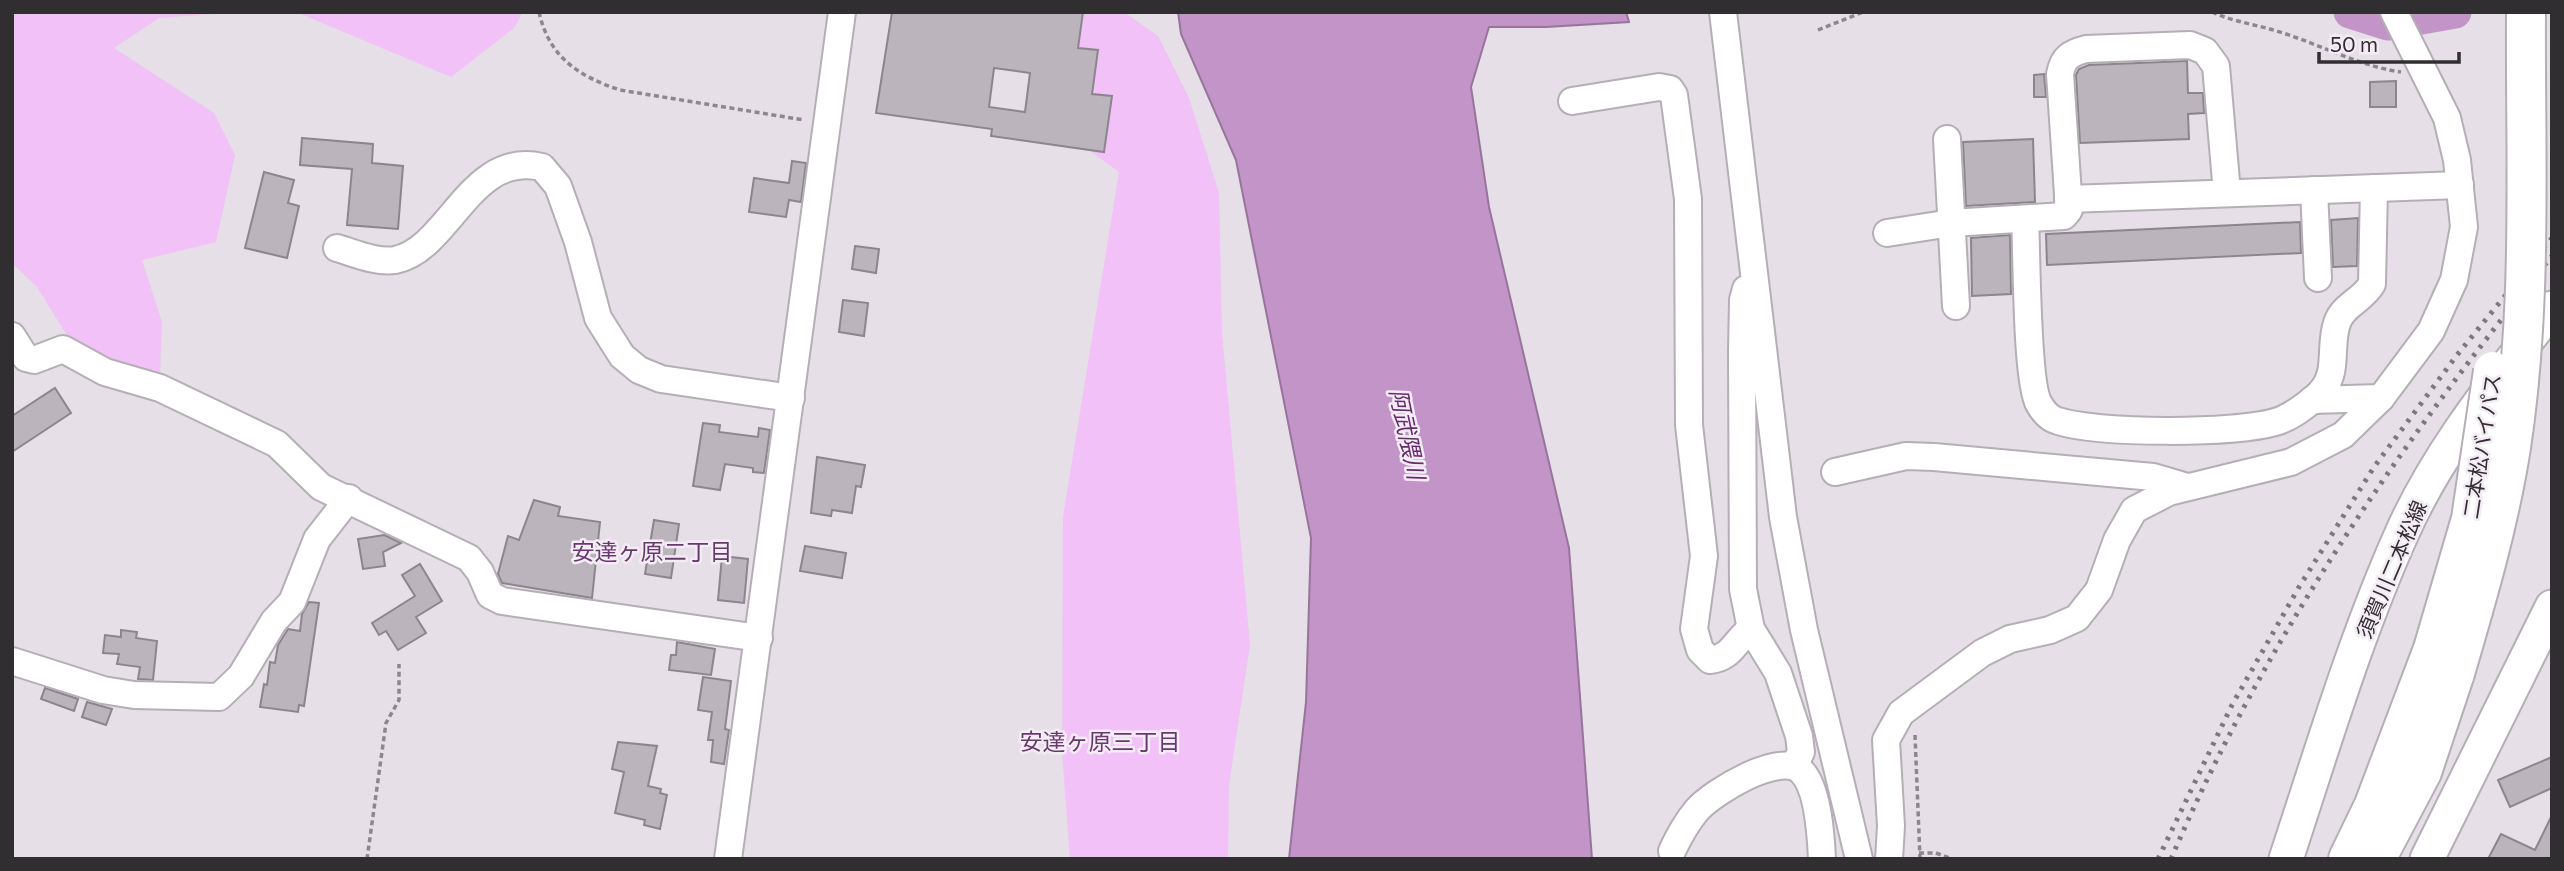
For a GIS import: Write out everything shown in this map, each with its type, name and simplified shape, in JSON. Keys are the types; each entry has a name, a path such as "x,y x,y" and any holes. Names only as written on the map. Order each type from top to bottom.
{"highway":[{"name":"二本松バイパス","path":"2376,859 2422,772 2471,519 2497,345 2504,209 2502,12"},
{"name":"二本松バイパス","path":"2348,859 2444,661 2491,551 2511,447 2524,334 2526,12"}],"main road":[{"name":"須賀川二本松線","path":"2286,859 2363,631 2402,531 2457,433 2552,308"},
{"path":"2427,859 2552,607"}],"street":[{"path":"728,859 842,12"},
{"path":"1723,12 1789,553 1859,859"},
{"path":"1889,859 1891,826 1886,740 1901,713 1989,650 2010,639 2050,630 2077,618 2099,590 2117,540 2134,510 2169,492 2291,462 2343,435 2381,398 2431,331 2454,280 2463,227 2460,185 2447,118 2393,12"},
{"path":"1887,233 1951,223 2064,216 2069,210 2060,74 2065,59 2074,52 2087,49 2183,44 2199,47 2216,65 2227,193"},
{"path":"1572,101 1659,87 1670,89 1674,95 1688,199 1689,425 1704,556 1694,629 1700,650 1710,660 1721,659 1729,654 1742,635 1751,629"},
{"path":"1947,139 1956,306"},
{"path":"337,248 378,259 395,260 411,253 428,239 495,173 512,165 542,167 558,186 578,242 598,318 622,356 639,370 661,379 792,398"},
{"path":"2068,198 2460,185"},
{"path":"2025,219 2035,393 2037,402 2055,420 2128,429 2177,430 2262,424 2288,417 2327,385 2333,372 2335,332 2340,318 2372,284 2374,188"},
{"path":"2314,190 2318,278"},
{"path":"1756,282 1746,289 1743,300 1743,589 1751,629 1778,673 1799,736 1801,752 1794,766"},
{"path":"12,336 26,358 34,360 63,349 105,372 160,388 265,438 298,462 321,486 469,558 480,572 490,595 502,601 759,638"},
{"path":"2312,400 2381,398"},
{"path":"1835,472 1906,456 2153,477 2188,487"},
{"path":"12,661 103,690 134,695 219,697 241,676 274,621 292,603 317,539 349,498"},
{"path":"1672,851 1684,827 1699,807 1763,770 1779,765 1794,766 1807,778 1812,789 1822,859"}],"path":[{"path":"539,12 543,30 557,56 596,82 646,94 827,123"},
{"path":"1818,30 1863,12"},
{"path":"2212,12 2235,22 2285,33 2374,68 2402,72 2422,67"},
{"path":"367,859 386,723 399,701 399,664"},
{"path":"1901,713 1913,729 1915,738 1920,859"},
{"path":"1919,853 1936,853 1952,859"}],"shaded area":[{"path":"12,12 241,12 159,18 114,48 214,113 235,155 216,242 142,260 162,322 160,376 97,384 37,287 12,263"},
{"path":"296,12 523,12 514,28 451,77"},
{"path":"1083,12 1124,12 1158,36 1189,98 1219,193 1222,332 1250,645 1229,785 1228,859 1070,859 1062,751 1063,517 1119,172 1044,117"}],"water":[{"name":"阿武隈川","path":"1178,12 1626,12 1629,22 1489,27 1471,87 1489,207 1569,548 1592,859 1289,859 1306,702 1311,538 1236,160 1181,34"}],"building":[{"path":"892,12 1083,12 1078,48 1098,50 1092,94 1112,96 1104,152 991,136 992,129 876,113","holes":["994,68 1030,73 1025,112 989,107"]},
{"path":"2187,61 2188,93 2203,93 2204,113 2188,114 2189,139 2080,143 2076,75 2079,69 2089,65"},
{"path":"2044,74 2046,97 2034,97 2034,75"},
{"path":"2396,81 2396,107 2370,107 2370,82"},
{"path":"302,138 373,144 372,163 403,166 398,229 347,225 352,169 300,165"},
{"path":"2033,139 2035,202 1966,206 1963,142"},
{"path":"792,161 806,163 801,202 789,200 786,217 749,212 754,178 789,183"},
{"path":"264,172 294,180 288,203 299,206 287,258 245,248"},
{"path":"2358,218 2357,266 2333,267 2331,220"},
{"path":"2300,222 2301,253 2047,265 2046,234"},
{"path":"2010,235 2011,294 1972,296 1971,238"},
{"path":"855,246 879,249 876,273 852,269"},
{"path":"843,300 868,303 864,336 839,332"},
{"path":"55,388 71,413 12,452 12,416"},
{"path":"703,423 720,425 719,432 758,437 759,428 770,430 764,473 753,472 753,468 725,464 720,490 693,486"},
{"path":"817,457 865,465 861,487 856,486 852,513 832,510 831,516 811,513"},
{"path":"534,500 560,507 558,516 600,522 592,598 502,583 498,574 508,536 519,540"},
{"path":"654,520 679,524 671,578 645,574"},
{"path":"384,535 401,543 383,552 385,566 363,569 358,539"},
{"path":"805,546 846,553 842,578 800,571"},
{"path":"722,556 748,559 744,603 718,600"},
{"path":"420,564 442,601 416,617 426,633 398,650 386,631 379,635 372,623 415,596 402,575"},
{"path":"309,602 319,603 304,706 299,705 298,712 260,707 270,662 275,663 278,645 288,629 300,631 302,614"},
{"path":"121,630 137,632 136,638 157,641 153,680 138,679 140,667 117,664 119,654 103,653 105,635 121,637"},
{"path":"677,642 715,649 711,675 669,670 671,655 676,655"},
{"path":"703,677 731,681 725,729 729,730 724,764 711,762 713,740 708,740 712,712 698,710"},
{"path":"45,688 78,699 74,711 41,699"},
{"path":"87,702 112,709 106,725 82,717"},
{"path":"618,742 657,746 648,786 661,789 660,793 667,795 660,829 644,825 645,820 615,813 624,772 612,769"},
{"path":"2552,757 2552,788 2510,807 2498,780"},
{"path":"2552,815 2552,859 2488,859 2501,834 2535,850"}],"waterway":[{"path":"2350,12 2388,24 2455,12"}],"railway":[{"path":"2158,859 2232,705 2299,587 2374,467 2457,355 2552,238"},
{"path":"2171,859 2208,777 2249,698 2340,544 2442,397 2552,256"}],"district":[{"name":"安達ヶ原二丁目","path":"652,551"},
{"name":"安達ヶ原三丁目","path":"1100,741"}]}
